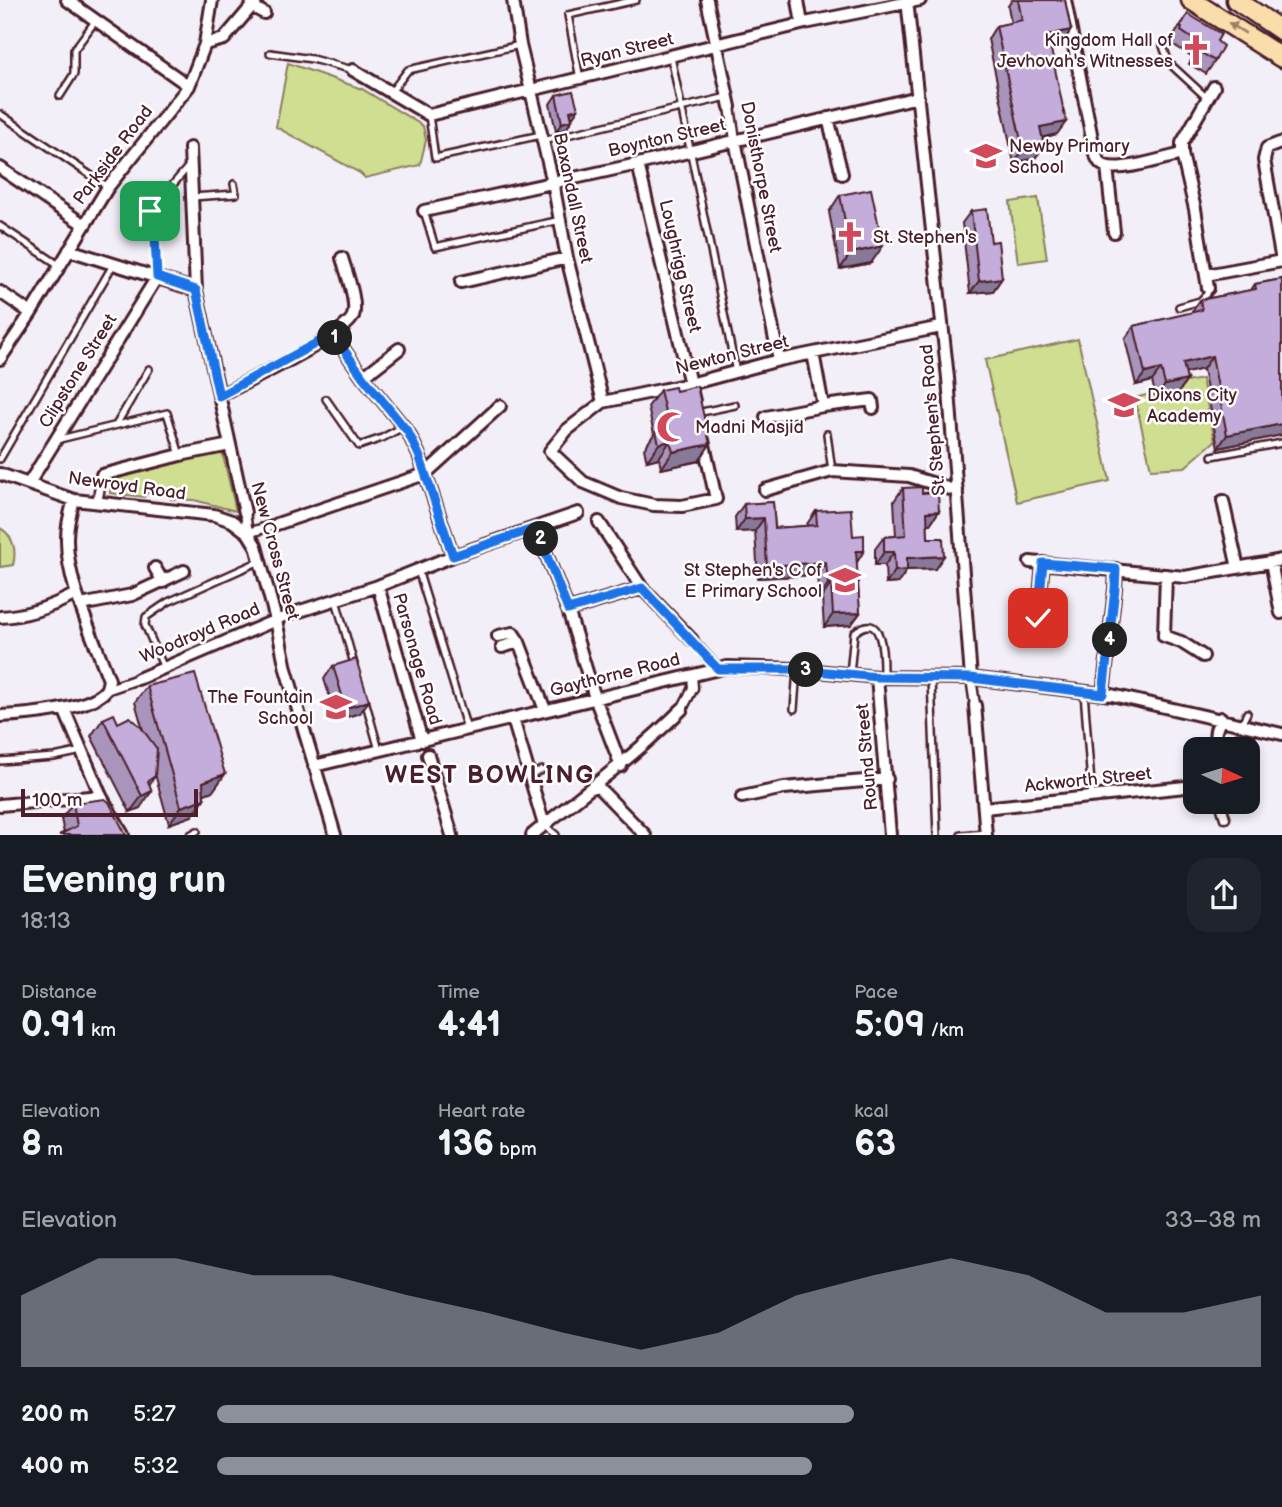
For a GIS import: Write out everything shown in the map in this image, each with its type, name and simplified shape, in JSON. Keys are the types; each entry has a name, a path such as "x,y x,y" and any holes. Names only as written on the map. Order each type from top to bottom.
{"main road":[{"path":"1191,0 1282,58"},
{"path":"1236,0 1282,30"}],"street":[{"path":"67,0 189,86"},
{"name":"Parkside Road","path":"1,356 31,313 108,187 189,86 205,44 212,0"},
{"name":"Baxandall Street","path":"513,0 520,45 553,183 567,258 603,402"},
{"name":"Donisthorpe Street","path":"707,0 779,360"},
{"path":"798,0 805,23"},
{"name":"Ryan Street","path":"429,115 805,23 920,0"},
{"path":"1065,0 1095,154 1100,163 1107,167 1122,167 1182,154"},
{"name":"St. Stephen's Road","path":"907,1 942,327 986,834"},
{"path":"205,44 224,39 254,3 264,13"},
{"path":"353,70 429,115"},
{"path":"1208,288 1182,144 1213,87"},
{"name":"Boynton Street","path":"424,211 638,164 918,97"},
{"path":"828,118 842,174"},
{"path":"1206,275 1282,261 1264,160 1267,148 1280,143"},
{"name":"New Cross Street","path":"190,148 196,290 248,533 261,561 286,669 335,835"},
{"name":"Loughrigg Street","path":"638,164 716,499"},
{"path":"1107,167 1114,232"},
{"path":"0,168 83,224"},
{"path":"69,250 196,290"},
{"path":"219,396 346,326 354,315 351,285 342,258"},
{"path":"461,282 567,258"},
{"name":"Clipstone Street","path":"29,484 157,277"},
{"path":"0,292 31,313"},
{"name":"Newton Street","path":"716,499 682,506 654,505 621,498 583,482 550,451 567,430 603,402 690,384 779,360 942,327"},
{"path":"333,334 363,377 408,432 453,556"},
{"path":"363,377 400,349"},
{"path":"813,353 823,405"},
{"path":"766,417 823,405 873,400 873,408"},
{"path":"248,533 425,474 500,406"},
{"path":"478,408 486,418"},
{"path":"97,503 102,475 230,445"},
{"path":"765,490 832,471 909,476 957,491"},
{"name":"Newroyd Road","path":"0,474 74,500 214,515 232,521 248,533"},
{"path":"782,486 785,498"},
{"path":"74,500 66,541 76,594 109,680 106,690"},
{"path":"1223,501 1238,568"},
{"path":"276,620 578,513"},
{"path":"599,522 642,588 718,669"},
{"path":"536,528 568,610 595,698 621,766"},
{"path":"1030,562 1185,577 1277,561 1281,613"},
{"path":"1038,618 1043,563"},
{"path":"155,568 163,582"},
{"path":"1103,694 1116,569"},
{"path":"81,605 132,595 184,571"},
{"path":"1166,575 1164,636 1181,642 1203,656"},
{"name":"Parsonage Road","path":"378,586 422,741"},
{"path":"568,610 642,588"},
{"path":"0,617 39,609 76,594"},
{"path":"132,595 138,606"},
{"name":"Woodroyd Road","path":"138,679 276,620"},
{"path":"500,642 516,638 545,710"},
{"name":"Gaythorne Road","path":"314,766 718,669 797,669 880,677 971,678 1103,694 1221,718 1244,718 1282,734"},
{"path":"531,835 621,766 682,709 693,688 692,675"},
{"name":"Round Street","path":"880,677 890,835"},
{"path":"0,716 64,709 92,700 106,690 138,679"},
{"path":"64,709 101,796 123,835"},
{"path":"1215,737 1221,718"},
{"path":"513,719 544,825"},
{"path":"422,741 452,835"},
{"path":"742,797 784,788 887,779"},
{"path":"596,785 645,835"},
{"name":"Ackworth Street","path":"984,808 1183,787"},
{"path":"0,805 101,796"},
{"path":"1224,814 1225,818"}],"lane":[{"path":"580,79 568,15 636,0"},
{"path":"60,96 74,74 74,50 96,20"},
{"path":"391,92 408,70 520,45"},
{"path":"1163,46 1169,63 1208,98"},
{"path":"270,53 312,59 353,70"},
{"path":"671,57 736,372"},
{"path":"429,115 435,158 683,107 729,102"},
{"path":"0,114 108,187"},
{"path":"157,277 155,237 149,222 150,211 190,164"},
{"path":"192,197 236,194 234,184"},
{"path":"424,211 435,247 561,220"},
{"path":"0,226 60,266"},
{"path":"0,459 114,264"},
{"path":"1180,307 1199,301 1207,295 1208,288"},
{"path":"116,425 149,369"},
{"path":"326,399 359,446 403,427"},
{"path":"697,412 736,405"},
{"path":"57,439 167,414 180,455"},
{"path":"827,434 832,471"},
{"path":"1212,456 1282,443"},
{"path":"164,668 145,625 146,617 167,602 261,561"},
{"path":"418,570 467,729"},
{"path":"336,600 358,675"},
{"path":"850,674 854,633 859,628 872,627 881,638 880,677"},
{"path":"794,709 797,669"},
{"path":"931,678 937,835"},
{"path":"361,688 379,750"},
{"path":"1084,692 1092,797"},
{"path":"0,761 54,757 82,751"},
{"path":"530,775 542,770"},
{"path":"544,825 556,835"},
{"path":"190,835 197,831"},
{"path":"961,835 986,834"}],"green space":[{"path":"288,63 362,89 423,126 426,140 420,165 365,178 276,127"},
{"path":"1038,198 1047,259 1018,263 1010,202"},
{"path":"1078,339 1110,481 1017,502 985,360"},
{"path":"1202,379 1215,441 1185,467 1151,469 1135,398 1154,393 1156,401 1177,396 1176,384"},
{"path":"222,451 236,511 194,500 171,499 166,492 147,493 144,497 110,493 111,480"},
{"path":"0,528 13,544 13,565 0,567"}],"building":[{"path":"1018,0 1065,0 1071,30 1048,35 1066,122 1040,127 1044,146 1023,150 996,26 1022,20"},
{"path":"1188,14 1221,34 1217,41 1223,46 1215,61 1198,51 1202,45 1181,31 1180,27"},
{"path":"573,91 578,109 570,111 572,120 562,123 556,95"},
{"path":"871,189 883,246 851,253 840,195"},
{"path":"987,209 991,242 998,241 1002,278 979,281 971,211"},
{"path":"1282,279 1282,424 1227,435 1212,356 1183,363 1187,380 1165,385 1161,369 1145,373 1134,326 1202,310 1200,300 1256,289 1255,284"},
{"path":"697,386 710,444 673,452 670,441 659,444 656,432 669,429 660,390 675,387 676,391"},
{"path":"922,487 922,493 938,492 939,511 927,512 928,538 943,538 944,556 907,558 907,570 895,571 894,552 884,552 884,537 906,535 903,488"},
{"path":"773,502 775,528 817,525 816,511 851,509 853,536 864,535 864,551 856,551 860,613 833,614 826,562 767,566 764,518 745,519 744,504"},
{"path":"356,659 369,701 346,708 333,666"},
{"path":"195,674 225,774 203,782 204,799 181,807 147,686"},
{"path":"114,714 118,723 130,717 157,749 155,776 148,781 152,791 142,796 103,719"},
{"path":"105,799 126,835 59,835 77,826 73,803"}],"place":[{"name":"Kingdom Hall of Jevhovah's Witnesses","path":"1196,50"},
{"name":"Newby Primary School","path":"986,156"},
{"name":"St. Stephen's","path":"850,237"},
{"name":"Dixons City Academy","path":"1124,405"},
{"name":"Madni Masjid","path":"672,427"},
{"name":"St Stephen's C of E Primary School","path":"845,580"},
{"name":"The Fountain School","path":"336,707"}],"district":[{"name":"WEST BOWLING","path":"490,775"}],"route":[{"path":"150,211 149,222 155,237 157,277 196,290 219,396 333,334 363,377 408,432 419,455 453,556 536,528 568,610 642,588 718,669 797,669 877,677 971,678 1103,694 1116,569 1043,563 1038,618"}]}
